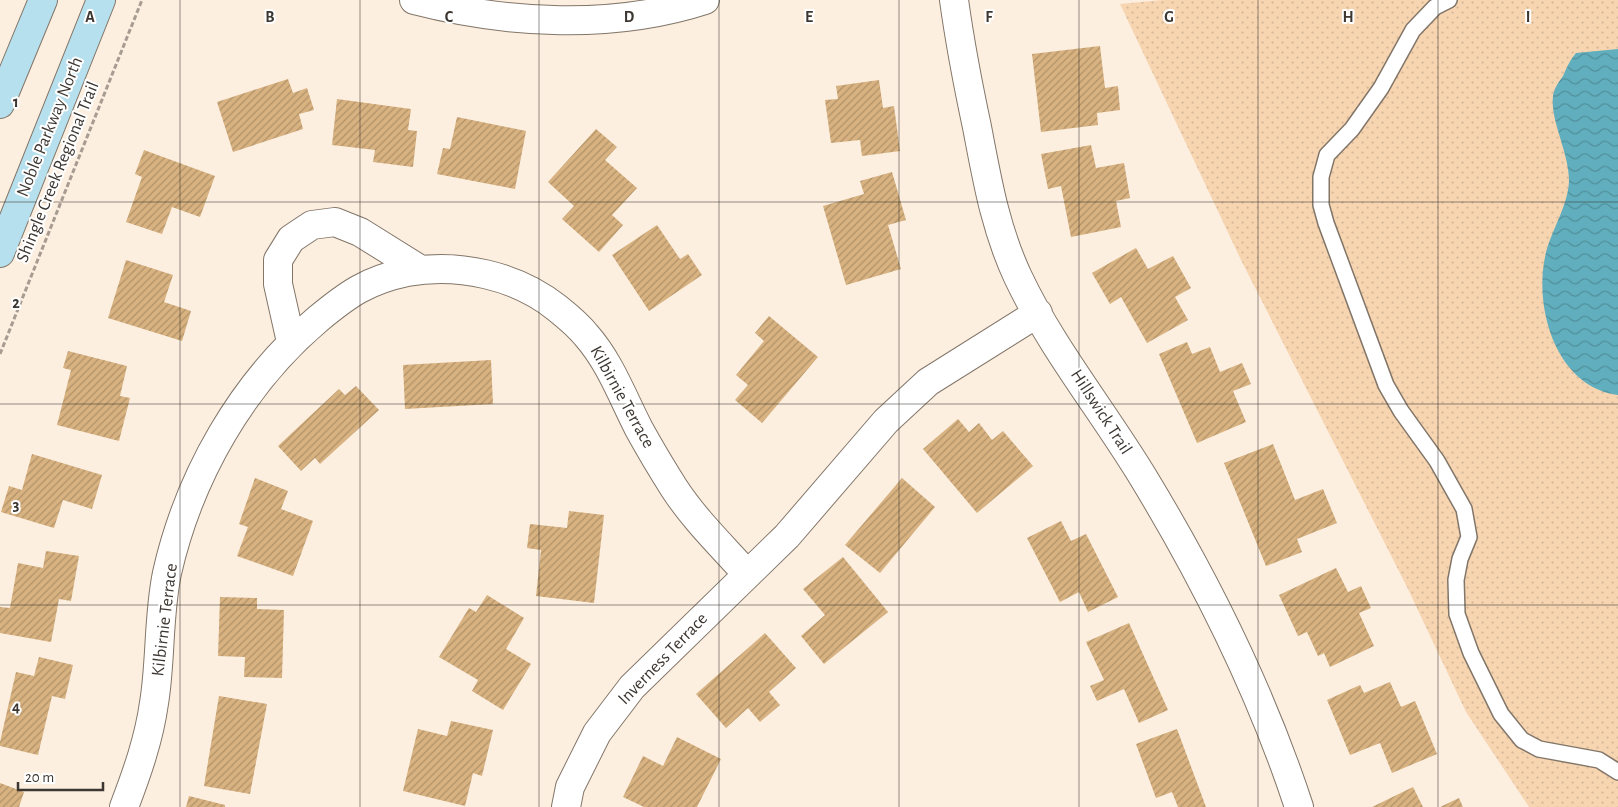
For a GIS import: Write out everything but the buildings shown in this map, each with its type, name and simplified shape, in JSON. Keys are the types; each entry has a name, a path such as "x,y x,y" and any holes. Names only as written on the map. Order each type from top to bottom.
{"main road":[{"path":"0,104 42,0"},
{"name":"Noble Parkway North","path":"0,253 100,0"}],"street":[{"path":"414,0 499,16 550,19 594,19 674,10 705,0"},
{"name":"Hillswick Trail","path":"954,0 961,54 992,205 1018,277 1038,312 1144,478 1220,617 1284,762 1299,807"},
{"path":"291,342 278,284 278,260 291,238 312,225 335,222 352,229 421,270"},
{"name":"Kilbirnie Terrace","path":"124,807 141,762 154,704 167,574 187,508 215,445 252,387 291,342 351,291 391,276 434,268 476,272 518,283 555,306 586,335 616,381 639,429 675,490 748,574"},
{"path":"748,574 819,502 886,420 928,382 1038,312"},
{"name":"Inverness Terrace","path":"566,807 570,787 597,733 632,687 748,574"}],"lane":[{"path":"1449,0 1435,7 1413,30 1376,96 1352,129 1327,155 1320,177 1321,205 1386,384 1402,411 1437,461 1464,509 1469,537 1460,560 1456,580 1458,614 1471,653 1501,714 1522,740 1539,749 1599,760 1618,772"}],"path":[{"name":"Shingle Creek Regional Trail","path":"0,354 142,0"}],"shaded area":[{"path":"1162,0 1618,0 1618,807 1529,807 1466,712 1407,587 1241,260 1120,4"}],"water":[{"path":"1618,49 1618,395 1597,389 1579,378 1565,362 1554,343 1547,322 1542,278 1547,248 1566,200 1569,181 1566,159 1554,116 1554,90 1576,53"}]}
